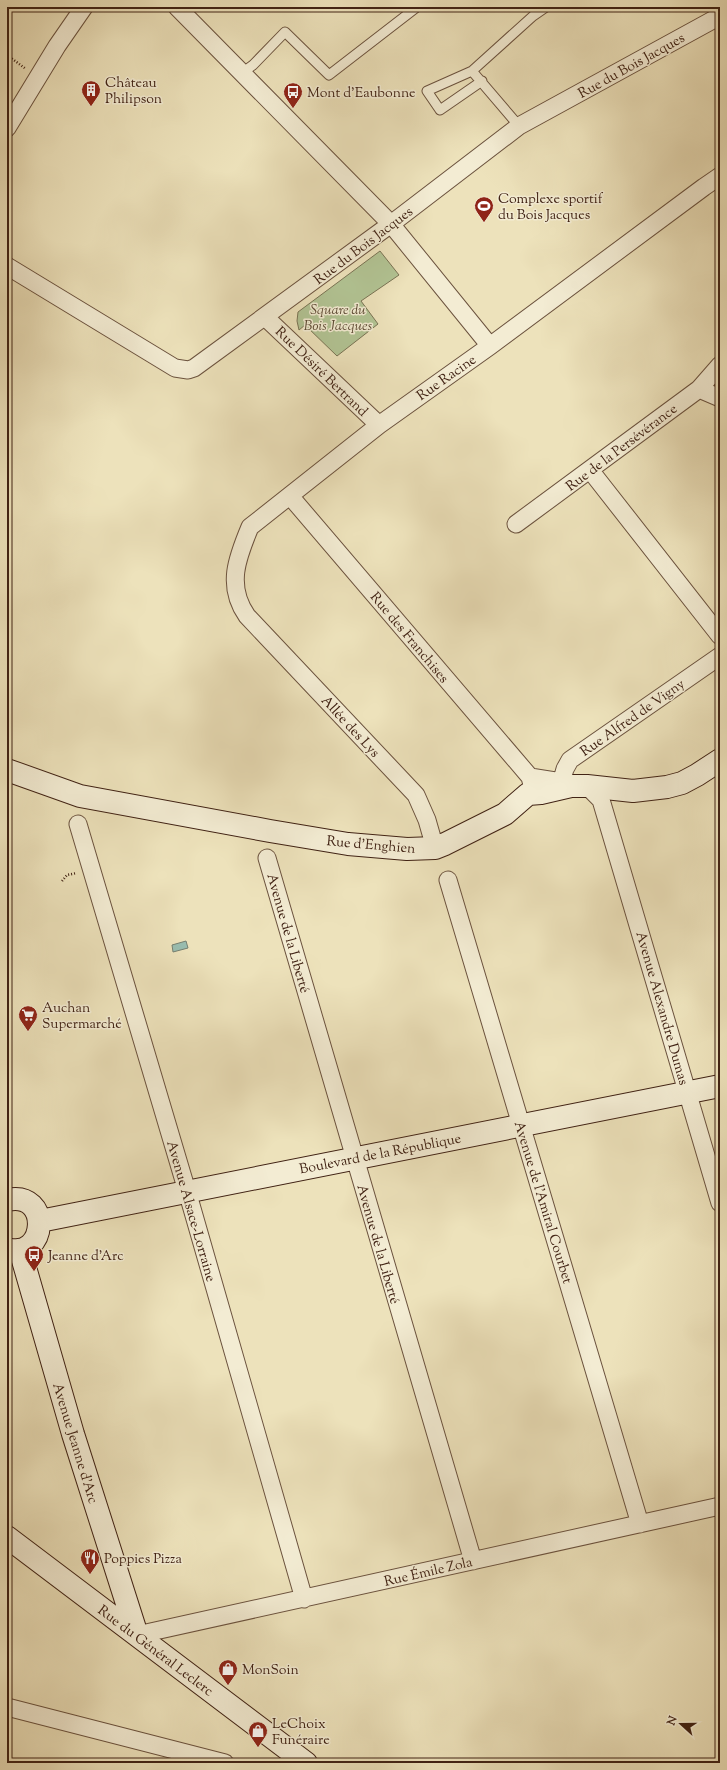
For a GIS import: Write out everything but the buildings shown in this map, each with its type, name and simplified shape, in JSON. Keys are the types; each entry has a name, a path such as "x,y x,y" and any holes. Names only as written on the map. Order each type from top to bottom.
{"street":[{"path":"7,128 57,46 84,7"},
{"path":"177,7 391,224 490,346"},
{"name":"Rue du Bois Jacques","path":"7,266 175,368 188,370 200,366 391,224 519,126 720,16"},
{"name":"Rue Racine","path":"247,616 240,606 234,577 250,528 379,425 490,346 720,176"},
{"name":"Rue Désiré Bertrand","path":"266,317 379,425"},
{"name":"Rue de la Persévérance","path":"516,524 699,389 720,365"},
{"path":"699,389 720,398"},
{"path":"590,470 720,636"},
{"name":"Rue des Franchises","path":"290,496 548,785"},
{"name":"Allée des Lys","path":"247,616 416,795 427,820 435,848"},
{"name":"Rue Alfred de Vigny","path":"548,785 570,760 720,656"},
{"name":"Rue d'Enghien","path":"7,770 80,796 348,844 407,849 435,848 504,814 528,794 548,785 587,786 633,791 667,787 682,783 697,776 720,760"},
{"name":"Avenue Alexandre Dumas","path":"587,786 601,800 720,1203"},
{"path":"605,814 610,800 633,791"},
{"name":"Avenue Alsace-Lorraine","path":"78,824 186,1190 304,1599"},
{"name":"Avenue de la Liberté","path":"267,858 472,1561"},
{"name":"Avenue de l'Amiral Courbet","path":"448,880 640,1524"},
{"name":"Boulevard de la République","path":"40,1221 186,1190 522,1126 720,1086"},
{"path":"7,1198 22,1200 29,1203 38,1214 40,1221 37,1236 27,1247 13,1250"},
{"name":"Avenue Jeanne d'Arc","path":"13,1250 136,1635"},
{"name":"Rue Émile Zola","path":"136,1635 720,1506"},
{"name":"Rue du Général Leclerc","path":"7,1537 136,1635 296,1761"},
{"path":"7,1707 225,1763"}],"lane":[{"path":"242,72 253,65 286,32 329,74 417,7"},
{"path":"482,81 440,110 427,91 472,71 533,16 546,7"},
{"path":"472,71 519,126"}],"green space":[{"name":"Square du Bois Jacques","path":"380,251 399,275 361,301 378,324 337,356 305,325 299,330 297,321 298,312"}],"water":[{"path":"186,941 188,948 173,952 172,945"}],"place":[{"name":"Château Philipson","path":"91,107"},
{"name":"Mont d'Eaubonne","path":"293,109"},
{"name":"Complexe sportif du Bois Jacques","path":"484,223"},
{"name":"Auchan Supermarché","path":"28,1032"},
{"name":"Jeanne d'Arc","path":"34,1272"},
{"name":"Poppies Pizza","path":"90,1575"},
{"name":"MonSoin","path":"228,1686"},
{"name":"LeChoix Funéraire","path":"258,1748"}]}
